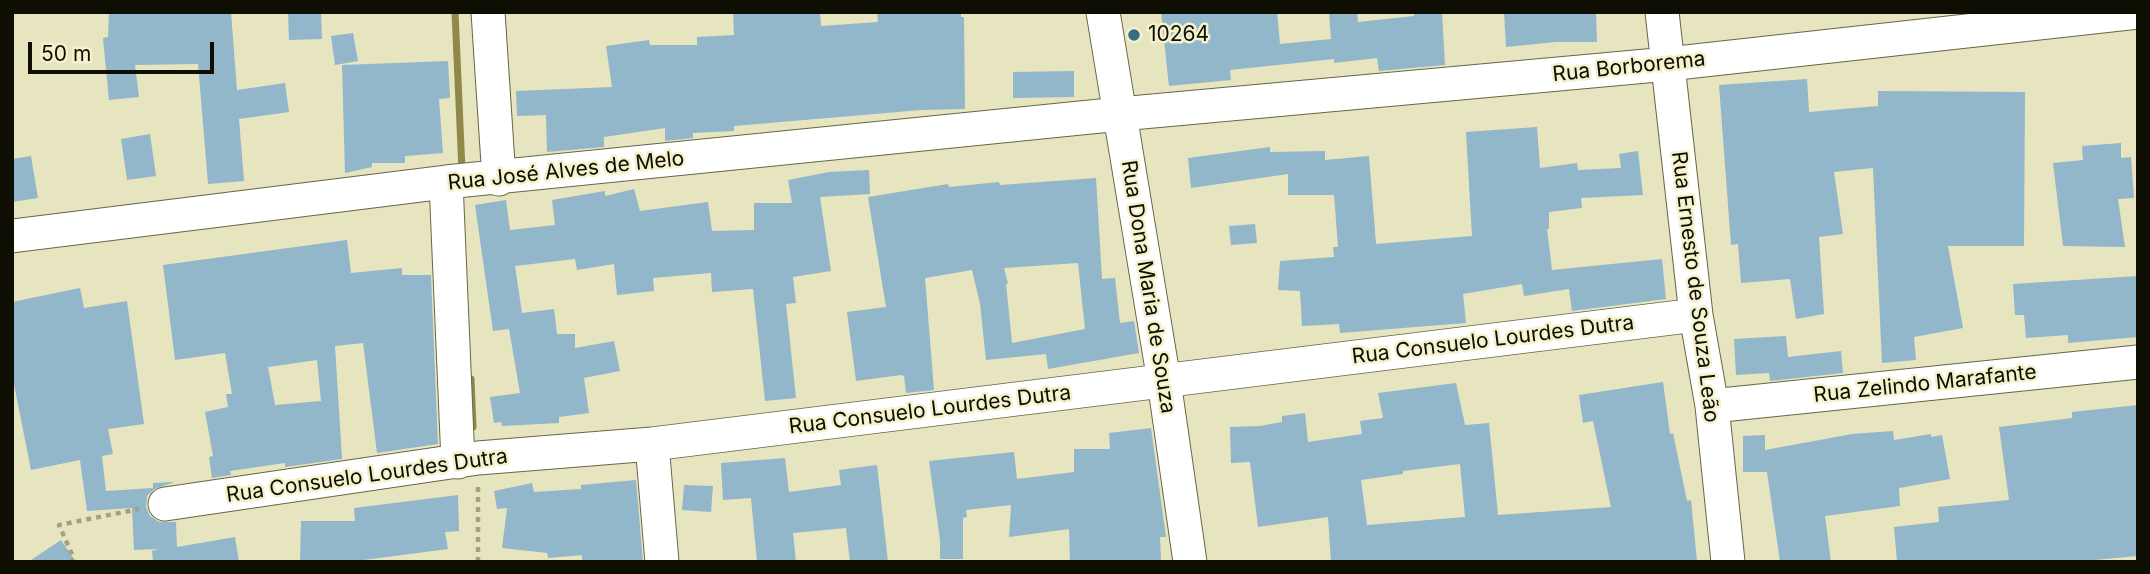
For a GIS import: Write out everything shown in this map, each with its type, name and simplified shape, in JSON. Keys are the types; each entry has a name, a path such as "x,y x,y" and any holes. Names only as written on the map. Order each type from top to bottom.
{"street":[{"path":"468,460 470,181 488,12"},
{"name":"Rua Dona Maria de Souza","path":"1102,12 1164,381 1190,562"},
{"name":"Rua Ernesto de Souza Leão","path":"1662,12 1696,315 1712,406 1728,562"},
{"name":"Rua Borborema","path":"1120,114 1668,64 2138,12"},
{"name":"Rua José Alves de Melo","path":"12,236 470,181 1120,114"},
{"name":"Rua Consuelo Lourdes Dutra","path":"165,504 468,460 652,444 1696,315"},
{"name":"Rua Zelindo Marafante","path":"1712,406 2138,362"},
{"path":"652,444 662,562"}],"path":[{"path":"468,460 478,562"},
{"path":"70,562 74,559 58,524 165,504"}],"building":[{"path":"109,12 231,12 237,90 285,83 289,112 239,119 244,181 208,184 198,64 135,65 139,97 109,100 103,38 108,37"},
{"path":"288,12 321,12 322,39 289,40"},
{"path":"733,12 820,12 821,26 878,22 877,12 961,12 961,17 964,17 965,109 921,110 734,126 734,131 693,133 693,138 665,141 665,128 604,137 604,147 547,152 546,115 517,116 516,91 612,87 606,46 649,40 650,45 697,45 697,37 734,35"},
{"path":"1161,12 1277,12 1280,44 1331,39 1329,12 1357,12 1358,22 1414,16 1414,12 1442,12 1445,65 1379,71 1377,58 1334,63 1334,59 1230,70 1231,80 1169,86"},
{"path":"1504,12 1596,12 1597,42 1556,42 1506,47"},
{"path":"353,33 358,61 335,65 331,36"},
{"path":"448,61 450,98 439,99 443,153 405,156 405,163 372,163 372,167 345,173 342,65"},
{"path":"1074,71 1074,97 1013,98 1013,72"},
{"path":"1807,79 1809,112 1878,106 1878,91 2025,92 2024,246 1948,246 1963,328 1914,337 1916,360 1882,363 1873,168 1834,172 1843,234 1819,237 1824,314 1796,319 1790,279 1741,283 1738,244 1731,245 1719,85"},
{"path":"1537,127 1540,168 1577,163 1578,170 1621,168 1619,154 1638,151 1643,195 1581,198 1582,208 1549,212 1547,229 1552,270 1662,259 1666,299 1572,311 1569,289 1524,296 1522,284 1463,294 1466,323 1340,333 1339,324 1302,326 1300,291 1278,290 1280,261 1334,257 1333,247 1338,247 1334,195 1288,195 1288,174 1191,188 1188,158 1270,147 1270,152 1325,151 1325,160 1369,156 1376,244 1472,236 1466,132"},
{"path":"150,134 156,176 127,180 121,139"},
{"path":"2121,143 2121,158 2131,157 2134,198 2118,199 2125,247 2063,246 2053,163 2083,160 2082,146"},
{"path":"31,156 38,198 12,202 12,159"},
{"path":"869,170 870,194 820,197 831,271 793,277 796,303 786,304 796,398 765,401 753,289 712,292 711,273 653,278 654,291 617,295 614,264 577,270 575,259 515,266 522,313 554,309 557,334 575,334 575,348 614,341 620,371 584,378 589,413 559,417 559,423 502,426 501,422 494,423 490,397 520,393 509,329 493,331 475,205 506,200 510,230 555,225 552,200 605,191 605,196 634,189 640,211 708,202 712,231 754,230 754,203 792,203 788,180 829,172"},
{"path":"1096,178 1102,279 1115,278 1120,323 1134,321 1139,353 1048,369 1046,354 986,360 980,304 972,270 925,278 934,390 906,393 904,376 901,375 856,381 847,312 886,307 868,197 948,184 949,187 999,182 1000,185","holes":["1078,263 1085,329 1012,343 1008,284 1004,268"]},
{"path":"1255,224 1257,243 1231,245 1229,226"},
{"path":"347,240 351,273 402,268 402,275 431,275 438,444 377,453 363,343 335,346 342,459 230,471 231,475 212,478 209,457 213,456 205,412 228,407 226,394 232,394 225,353 175,360 163,265","holes":["317,360 321,401 275,405 268,367"]},
{"path":"2138,276 2138,337 2068,343 2068,335 2026,338 2024,315 2015,315 2013,284"},
{"path":"80,288 84,308 127,301 144,424 108,429 113,454 102,456 106,491 153,488 153,483 175,482 154,489 147,496 146,507 150,516 159,522 176,522 177,547 235,537 239,562 153,562 152,551 158,549 134,550 132,508 87,511 80,460 31,470 12,374 12,302"},
{"path":"1786,336 1788,357 1841,351 1843,373 1770,381 1769,373 1736,375 1734,339"},
{"path":"1663,382 1670,434 1673,433 1687,501 1691,500 1697,562 1331,562 1328,517 1258,527 1250,462 1231,463 1230,427 1282,422 1282,416 1305,413 1308,442 1362,434 1360,421 1383,418 1378,393 1456,383 1465,425 1489,423 1498,515 1611,507 1593,421 1583,423 1579,395","holes":["1460,464 1465,517 1367,525 1361,480 1403,474 1403,471"]},
{"path":"2138,405 2138,556 2093,562 1897,562 1894,527 1939,522 1938,507 2009,500 1999,427 2072,418 2072,412"},
{"path":"1151,428 1166,537 1160,537 1161,562 1070,562 1069,529 1009,537 1011,505 966,510 967,517 963,518 963,559 940,559 940,540 929,461 1014,452 1017,479 1074,472 1074,449 1110,449 1109,433"},
{"path":"1893,431 1894,440 1931,434 1931,437 1942,435 1950,479 1899,488 1900,506 1825,516 1831,562 1780,562 1767,472 1743,472 1743,436 1765,435 1765,450 1852,434"},
{"path":"785,458 789,492 841,485 839,470 877,465 888,562 850,562 846,528 793,533 796,562 757,562 751,498 723,500 721,463"},
{"path":"636,480 643,562 582,562 582,555 548,558 547,553 502,548 507,508 497,509 494,491 532,483 534,492 581,489 581,485"},
{"path":"684,485 713,486 711,512 682,510"},
{"path":"458,495 459,531 445,532 448,549 356,561 300,560 301,521 355,521 354,508"},
{"path":"61,540 76,562 28,562"}],"waterway":[{"path":"455,12 462,171"},
{"path":"471,379 473,427"}],"place":[{"name":"10264","path":"1134,35"}]}
